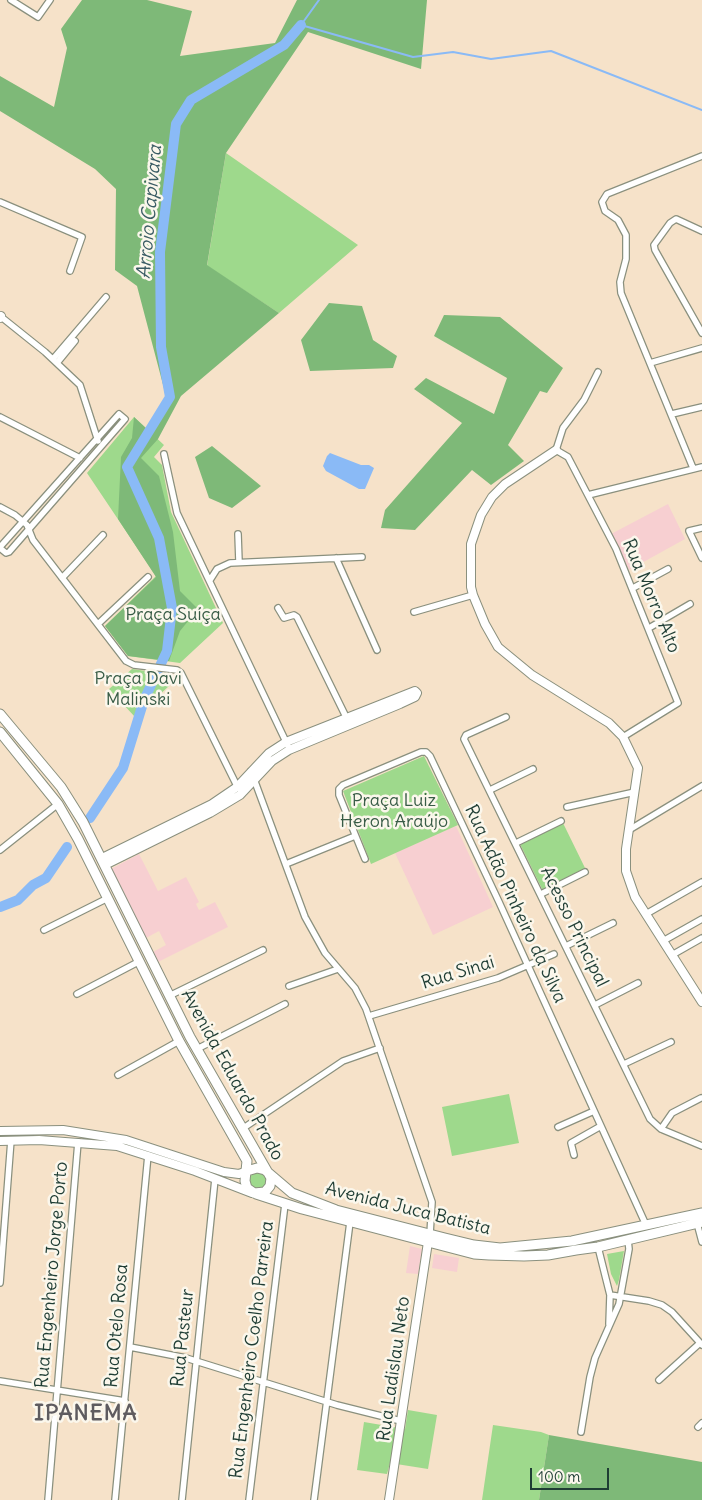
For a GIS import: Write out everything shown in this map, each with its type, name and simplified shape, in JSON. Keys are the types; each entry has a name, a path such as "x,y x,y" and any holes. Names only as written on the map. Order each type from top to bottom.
{"main road":[{"name":"Avenida Eduardo Prado","path":"0,714 61,787 83,822 196,1049 271,1178 270,1186 261,1194 254,1193 246,1185 247,1161 179,1041 78,839 58,804 0,732"},
{"path":"97,878 98,867 104,862"},
{"path":"147,975 154,981 161,980"},
{"path":"247,1172 257,1168 268,1172"},
{"name":"Avenida Juca Batista","path":"268,1172 292,1193 321,1205 429,1238 474,1254 489,1256 548,1255 598,1247 700,1222"},
{"name":"Avenida Juca Batista","path":"254,1193 285,1204 350,1222 429,1238 500,1248 572,1241 702,1213"}],"street":[{"path":"11,0 38,16 50,0"},
{"path":"694,468 621,293 620,282 627,247 626,234 618,220 605,211 602,205 603,199 607,194 702,156"},
{"path":"0,202 82,237 70,271"},
{"path":"702,231 678,219 674,220 656,240 654,248 702,333"},
{"path":"55,361 106,297"},
{"path":"0,317 55,361 80,385 100,448"},
{"path":"55,361 75,341"},
{"path":"650,363 702,348"},
{"path":"598,372 588,394 563,428 556,450 505,484 492,497 481,515 471,544 473,595 493,642 498,647 532,675 609,723 623,737 638,768 626,849 626,871 635,897 702,1002"},
{"path":"672,414 702,407"},
{"path":"119,414 125,419 100,448 7,553 0,548 119,414"},
{"path":"0,417 80,458"},
{"name":"Rua Morro Alto","path":"556,450 568,457 616,549 678,703 623,737"},
{"path":"164,454 177,513 288,746"},
{"path":"588,495 702,466"},
{"path":"0,507 24,521 33,540 129,664 177,670 181,673 239,791"},
{"path":"700,529 689,531 702,558"},
{"path":"238,534 239,562"},
{"path":"62,578 103,535"},
{"path":"336,558 377,650"},
{"path":"210,580 217,570 230,563 362,558"},
{"path":"633,588 668,569"},
{"path":"98,624 148,577"},
{"path":"414,612 473,595"},
{"path":"649,628 690,604"},
{"path":"278,608 284,618 294,615 297,617 348,721"},
{"path":"239,791 251,771 269,753 383,708"},
{"name":"Acesso Principal","path":"506,716 464,737 650,1119 661,1129 702,1146"},
{"path":"104,862 155,836 210,813 255,780 288,746"},
{"name":"Rua Adão Pinheiro da Silva","path":"365,859 339,792 341,786 421,752 428,754 528,966 646,1225"},
{"path":"490,790 533,769"},
{"path":"251,771 305,917 325,954 355,988 368,1016 432,1202 429,1238"},
{"path":"630,830 702,786"},
{"path":"567,807 635,792"},
{"path":"0,850 58,804"},
{"path":"516,843 561,821"},
{"path":"286,864 355,836"},
{"path":"541,894 585,872"},
{"path":"646,914 702,882"},
{"path":"44,930 108,898"},
{"path":"663,941 702,919"},
{"path":"566,946 613,924"},
{"path":"672,955 702,938"},
{"path":"169,996 263,950"},
{"name":"Rua Sinai","path":"368,1016 498,978 554,954"},
{"path":"77,994 140,961"},
{"path":"289,986 338,969"},
{"path":"595,1005 638,983"},
{"path":"196,1049 285,1004"},
{"path":"118,1075 179,1041"},
{"path":"624,1064 671,1042"},
{"path":"242,1129 343,1061 380,1048"},
{"path":"661,1129 672,1113 701,1098"},
{"path":"558,1127 594,1111"},
{"path":"574,1155 571,1142 601,1126"},
{"path":"0,1131 63,1130 126,1140 224,1172 239,1174 247,1172"},
{"path":"0,1283 11,1140"},
{"name":"Avenida Juca Batista","path":"0,1141 78,1142 117,1146 148,1155 254,1193"},
{"name":"Rua Engenheiro Jorge Porto","path":"48,1500 78,1142"},
{"name":"Rua Otelo Rosa","path":"115,1500 148,1155"},
{"name":"Rua Pasteur","path":"182,1500 215,1178"},
{"name":"Rua Engenheiro Coelho Parreira","path":"249,1500 285,1204"},
{"path":"314,1500 350,1222"},
{"path":"700,1222 702,1242"},
{"name":"Rua Ladislau Neto","path":"390,1500 429,1238"},
{"path":"581,1432 592,1368 614,1317 620,1296 629,1249 628,1240"},
{"path":"598,1247 610,1295 609,1326"},
{"path":"610,1295 662,1305 672,1312 701,1344 659,1380"},
{"path":"130,1346 196,1361 326,1402 401,1421"},
{"path":"0,1381 125,1402"}],"shaded area":[{"path":"668,504 685,539 629,570 611,534"},
{"path":"456,826 493,907 433,935 395,853"},
{"path":"139,854 158,891 186,877 199,902 196,904 199,910 215,902 228,927 158,962 153,952 166,945 159,931 146,938 111,869"},
{"path":"410,1246 422,1249 418,1274 406,1273"},
{"path":"434,1254 459,1258 457,1272 432,1268"}],"green space":[{"path":"82,0 147,0 192,11 180,56 275,43 297,0 427,0 421,69 308,32 226,153 207,265 279,313 181,396 158,439 141,458 159,476 173,532 180,591 198,609 180,631 169,661 128,656 105,626 156,577 118,519 121,457 132,438 134,417 147,429 166,396 137,286 115,270 116,189 95,169 0,111 0,76 54,107 67,48 61,29"},
{"path":"226,153 358,245 279,313 207,266"},
{"path":"329,303 362,306 373,340 397,356 393,368 310,371 301,340"},
{"path":"444,315 500,317 563,368 547,393 540,391 508,445 524,461 491,485 472,470 415,530 381,528 385,510 462,423 414,389 426,378 494,414 507,378 434,336"},
{"name":"Praça Suíça","path":"134,417 164,445 154,457 162,465 171,512 223,623 180,663 128,656 105,626 156,576 87,473"},
{"path":"212,446 261,486 232,508 209,498 195,457"},
{"name":"Praça Davi Malinski","path":"132,669 180,676 135,717 109,689"},
{"name":"Praça Luiz Heron Araújo","path":"424,756 458,825 371,864 343,791"},
{"path":"563,823 586,870 543,891 520,844"},
{"path":"509,1094 519,1143 452,1156 442,1107"},
{"path":"258,1172 264,1175 267,1181 264,1187 258,1190 252,1187 249,1181 252,1175"},
{"path":"624,1251 617,1286 611,1274 607,1254"},
{"path":"408,1410 437,1415 428,1469 390,1463 387,1474 357,1470 364,1422 405,1429"},
{"path":"493,1425 541,1432 549,1435 539,1500 482,1500"},
{"path":"549,1435 702,1462 702,1500 539,1500"}],"water":[{"path":"330,453 374,468 365,489 359,489 326,471 323,466"}],"waterway":[{"path":"319,0 301,25 413,57 453,52 491,59 551,51 702,110"},
{"name":"Arroio Capivara","path":"90,818 123,768 144,700 167,651 172,608 159,538 127,467 170,397 161,347 160,252 176,124 191,100 284,45 301,25"},
{"name":"Arroio Capivara","path":"0,907 18,900 33,885 46,878 67,847"}],"district":[{"name":"IPANEMA","path":"86,1414"}]}
